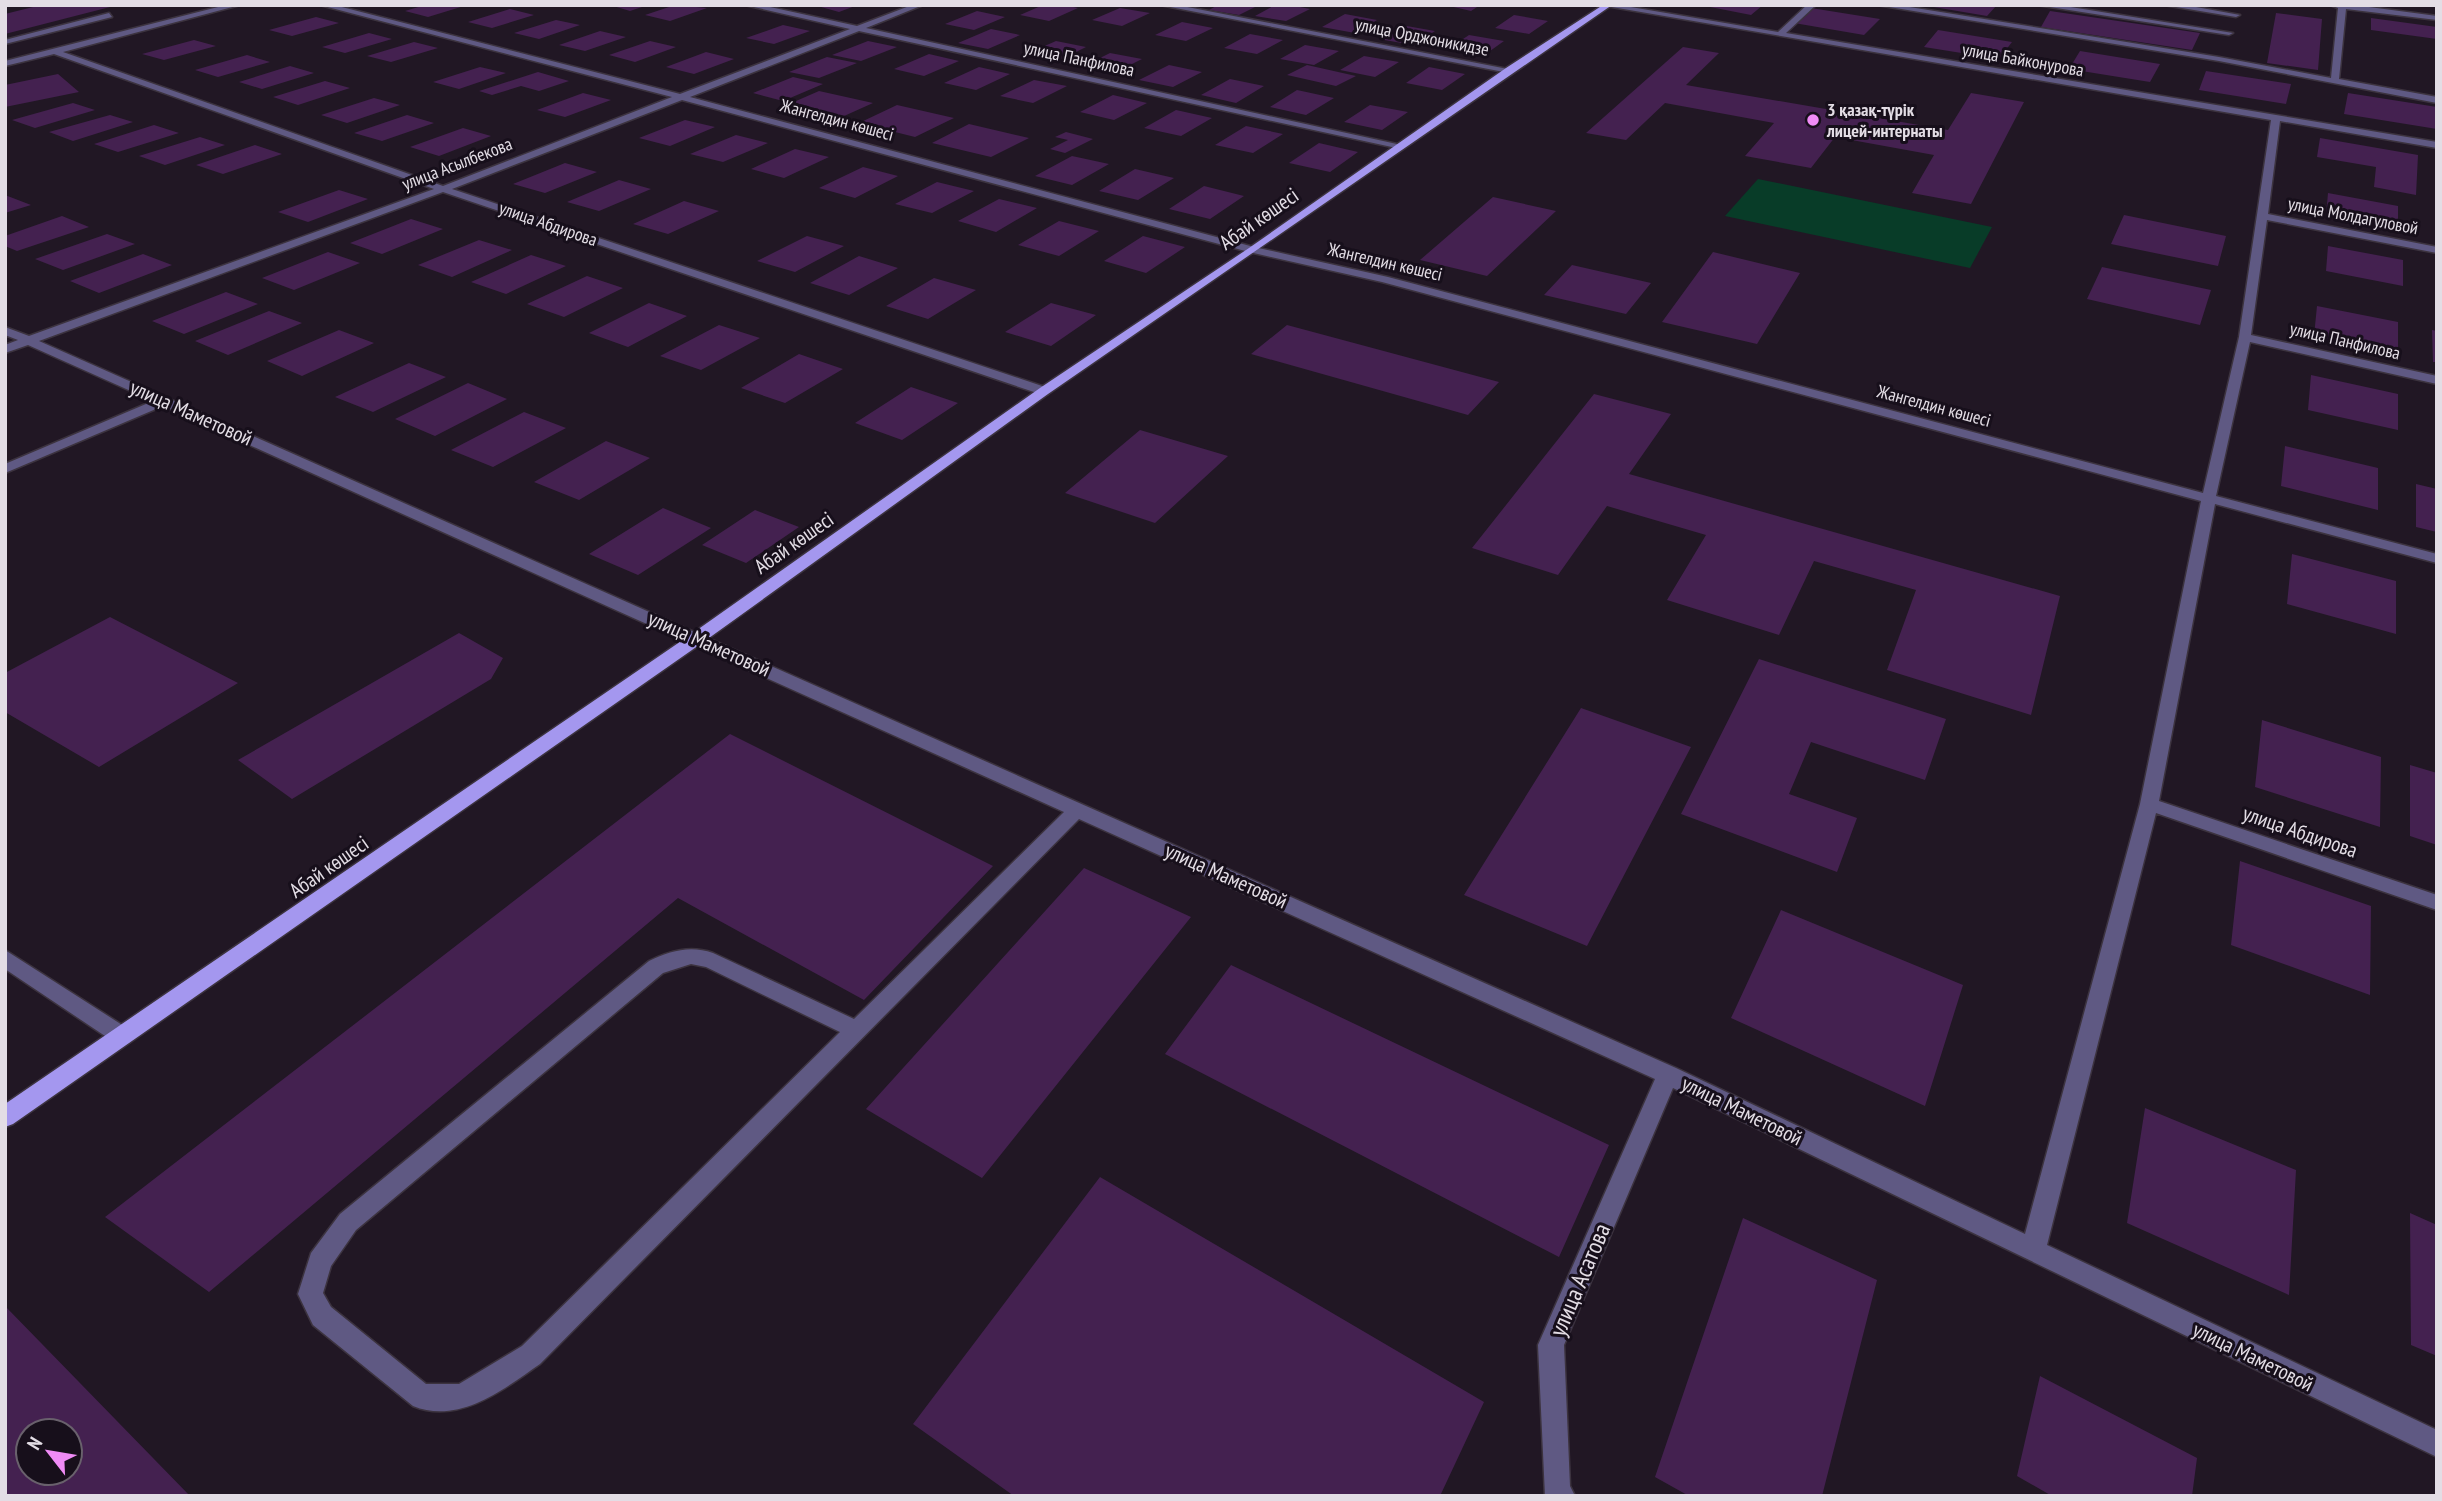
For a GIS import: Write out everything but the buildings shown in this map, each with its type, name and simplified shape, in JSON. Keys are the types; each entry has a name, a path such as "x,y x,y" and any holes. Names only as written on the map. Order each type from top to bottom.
{"main road":[{"name":"Абай көшесі","path":"5,1117 696,639 1044,391 1252,250 1509,69 1606,5"}],"street":[{"path":"201,5 217,10"},
{"path":"5,64 236,5"},
{"name":"Жангелдин көшесі","path":"324,5 681,97 1252,250 1384,279 2437,559"},
{"name":"улица Панфилова","path":"749,5 1401,146"},
{"name":"улица Асылбекова","path":"5,349 443,189 919,5"},
{"name":"улица Орджоникидзе","path":"1164,5 1509,69"},
{"name":"улица Байконурова","path":"1606,5 2437,145"},
{"path":"1779,35 1812,5"},
{"path":"1881,5 2219,59 2437,100"},
{"path":"2041,5 2229,33"},
{"path":"2168,5 2236,15"},
{"path":"2219,59 2239,5"},
{"path":"2335,80 2338,6 2437,18"},
{"path":"5,42 109,15"},
{"name":"улица Абдирова","path":"54,51 443,189 1044,391"},
{"path":"2033,1251 2149,804 2209,498 2245,337 2276,119"},
{"name":"улица Молдагуловой","path":"2263,216 2437,250"},
{"name":"улица Маметовой","path":"5,330 1668,1075 2437,1444"},
{"name":"улица Панфилова","path":"2245,337 2437,380"},
{"path":"5,470 164,401"},
{"name":"улица Абдирова","path":"2149,804 2437,903"},
{"path":"856,1030 699,955 675,957 656,967 348,1222 320,1261 310,1294 322,1316 422,1397 461,1397 500,1376 531,1355 1077,810"},
{"path":"5,957 122,1037"},
{"name":"улица Асатова","path":"1561,1496 1557,1492 1551,1345 1668,1075"}],"green space":[{"path":"1758,179 1992,227 1970,268 1725,216"}],"place":[{"name":"3 қазақ-түрік лицей-интернаты","path":"1813,120"}]}
